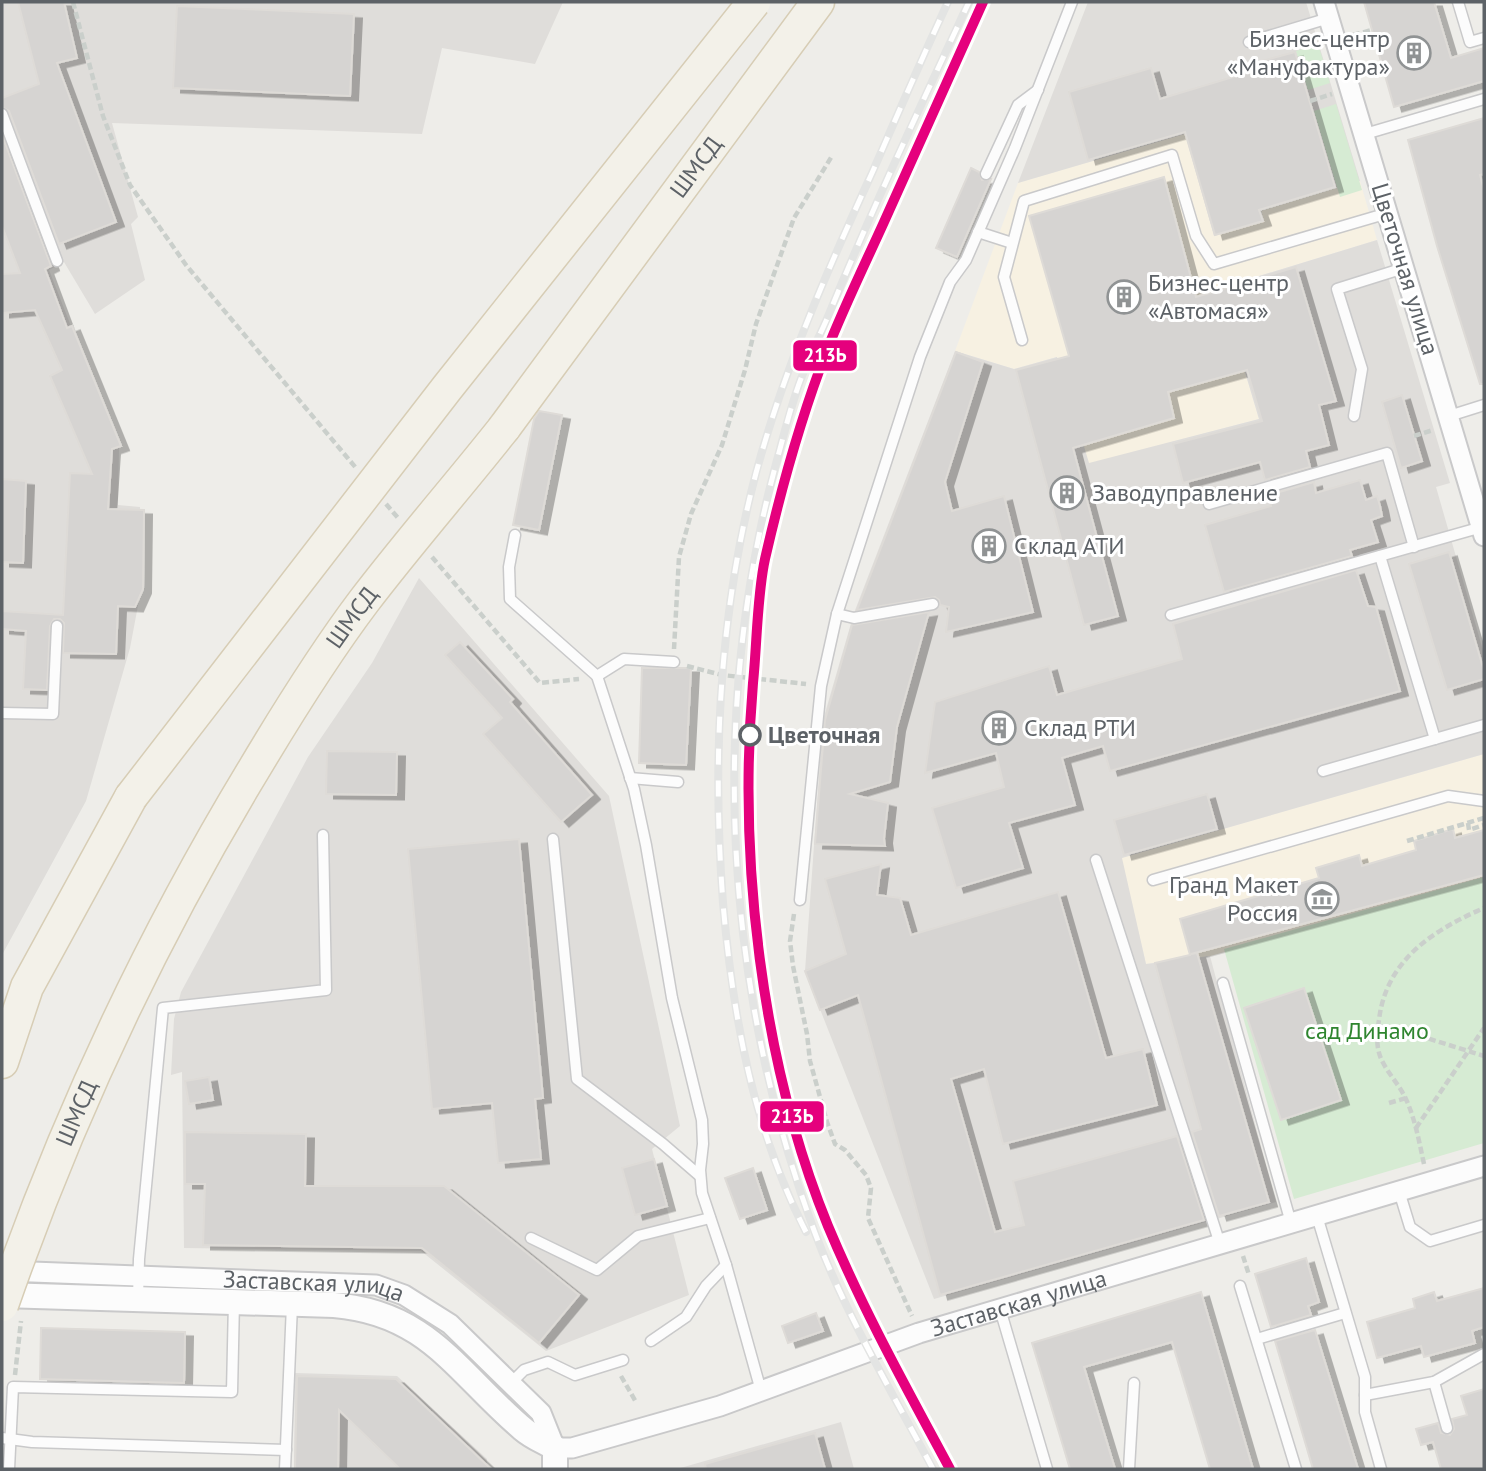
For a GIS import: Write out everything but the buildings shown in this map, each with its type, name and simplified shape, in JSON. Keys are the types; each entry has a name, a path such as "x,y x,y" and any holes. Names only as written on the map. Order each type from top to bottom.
{"main road":[{"path":"2,1029 131,797 455,378 754,2"},
{"name":"ШМСД","path":"12,1313 25,1239 90,1080 149,955 215,834 286,716 363,602 504,428 818,2"},
{"path":"2,1062 27,987"}],"street":[{"name":"Цветочная улица","path":"1327,10 1405,268 1443,422 1483,532"},
{"name":"Заставская улица","path":"555,1459 572,1448 720,1406 883,1345 1484,1166"},
{"name":"Заставская улица","path":"2,1271 138,1288"},
{"name":"Заставская улица","path":"2,1295 138,1288 292,1293 376,1285 404,1295 450,1324 511,1383 541,1413 555,1459"},
{"name":"Заставская улица","path":"292,1293 376,1312 407,1325 428,1338 555,1459"}],"lane":[{"path":"800,900 821,687 837,614 920,356 950,282 966,260 1072,2"},
{"path":"1458,2 1470,41 1484,37"},
{"path":"1249,42 1327,10"},
{"path":"986,174 1017,106 1038,90"},
{"path":"1364,134 1484,99"},
{"path":"2,114 57,261"},
{"path":"1022,340 1004,277 1024,201 1172,155 1196,236 1214,264 1388,213"},
{"path":"978,232 1012,243"},
{"path":"1354,416 1362,369 1337,289 1405,268"},
{"path":"1443,422 1484,405"},
{"path":"1209,504 1387,453 1415,547"},
{"path":"1171,615 1380,556 1483,532"},
{"path":"515,535 509,567 510,599 597,676 630,778 646,845 672,998 700,1106 703,1144 700,1176 761,1391"},
{"path":"1380,556 1435,739"},
{"path":"837,614 854,618 933,604"},
{"path":"2,713 53,714 57,626"},
{"path":"597,676 624,659 674,662"},
{"path":"1323,771 1484,725"},
{"path":"630,778 678,782"},
{"path":"1471,799 1484,795"},
{"path":"1153,880 1448,796 1484,801"},
{"path":"138,1288 163,1008 326,990 323,835"},
{"path":"553,839 577,1079 663,1144 700,1176"},
{"path":"1096,860 1220,1244"},
{"path":"1223,983 1292,1223"},
{"path":"1399,1191 1410,1227 1430,1241 1484,1225"},
{"path":"1317,1216 1365,1377 1365,1412 1381,1469"},
{"path":"531,1238 597,1270 638,1236 710,1217"},
{"path":"651,1341 686,1317 706,1286 726,1265"},
{"path":"1240,1286 1296,1469"},
{"path":"9,1469 6,1439 13,1388 232,1392 234,1291"},
{"path":"285,1469 292,1293"},
{"path":"1000,1309 1047,1469"},
{"path":"1257,1339 1345,1313"},
{"path":"1365,1395 1434,1382 1484,1353"},
{"path":"511,1383 524,1370 548,1363 575,1375 619,1362"},
{"path":"1434,1382 1447,1428"},
{"path":"1129,1469 1134,1383"},
{"path":"6,1439 286,1450"}],"path":[{"path":"73,2 103,116 130,185 186,265 364,478"},
{"path":"1353,35 1372,30"},
{"path":"1310,101 1337,93"},
{"path":"674,662 679,557 691,514 722,445 756,324 794,218 832,156"},
{"path":"1414,436 1443,422"},
{"path":"381,498 407,528"},
{"path":"424,548 540,683 597,676"},
{"path":"705,670 722,675 790,682"},
{"path":"1408,841 1484,818"},
{"path":"1468,823 1469,830 1484,825"},
{"path":"800,900 792,921 790,941 810,1061 835,1144 845,1150 866,1175 871,1188 868,1218 912,1315"},
{"path":"1424,1164 1406,1098 1381,1059 1378,1026 1382,1003 1389,984 1412,951 1440,930 1484,908"},
{"path":"1378,1026 1414,1034 1484,1056"},
{"path":"1416,1128 1484,1028"},
{"path":"1389,1103 1406,1098"},
{"path":"12,1313 13,1388"},
{"path":"619,1362 636,1402"}],"shaded area":[{"path":"2,2 563,2 535,64 442,48 422,134 112,123 138,217 131,224 145,280 95,314 64,262 49,270 119,449 118,505 140,507 140,595 130,648 86,801 2,955"},
{"path":"1088,2 1306,2 1360,181 1261,210 1264,221 1214,236 1185,134 1018,183"},
{"path":"1185,133 1214,235 1264,221 1261,211 1360,181 1377,240 1220,288 1259,419 1088,464 1057,357 1014,369 955,351 1018,183"},
{"path":"1377,240 1450,483 1436,487 1484,654 1484,754 1122,858 1146,964 1210,956 1276,1202 934,1299 805,971 823,720 854,613 955,351 1014,369 1057,357 1089,463 1259,419 1220,288"},
{"path":"419,578 609,796 680,1126 652,1149 689,1295 546,1351 421,1251 184,1248 182,1072 171,1075 174,1019 181,992 308,757 372,663"},
{"path":"1484,754 1484,877 1210,956 1146,964 1121,858"},
{"path":"295,1373 397,1376 487,1459 486,1469 294,1469"},
{"path":"841,1422 854,1469 677,1469"}],"green space":[{"path":"1318,44 1330,83 1308,90 1296,51"},
{"path":"1336,104 1362,190 1340,197 1314,111"},
{"name":"сад Динамо","path":"1484,877 1484,1143 1294,1199 1224,949"}],"railway":[{"path":"806,1232 772,1153 759,1113 748,1072 727,946 718,795 721,686 726,633 756,473 793,358 948,2"},
{"path":"933,1469 870,1353 827,1264 784,1140 761,1044 745,947 736,849 735,751 741,653 755,556 792,404 862,235 969,2"}],"transit line":[{"name":"213Ь","path":"950,1469 886,1349 828,1226 805,1163 786,1097 771,1028 752,888 749,750 762,573 800,427 840,318 983,2"}],"place":[{"name":"Бизнес-центр «Мануфактура»","path":"1414,53"},
{"name":"Бизнес-центр «Автомася»","path":"1124,297"},
{"name":"Заводуправление","path":"1067,493"},
{"name":"Склад АТИ","path":"989,546"},
{"name":"Склад РТИ","path":"999,728"},
{"name":"Цветочная","path":"750,735"},
{"name":"Гранд Макет Россия","path":"1322,899"}]}
